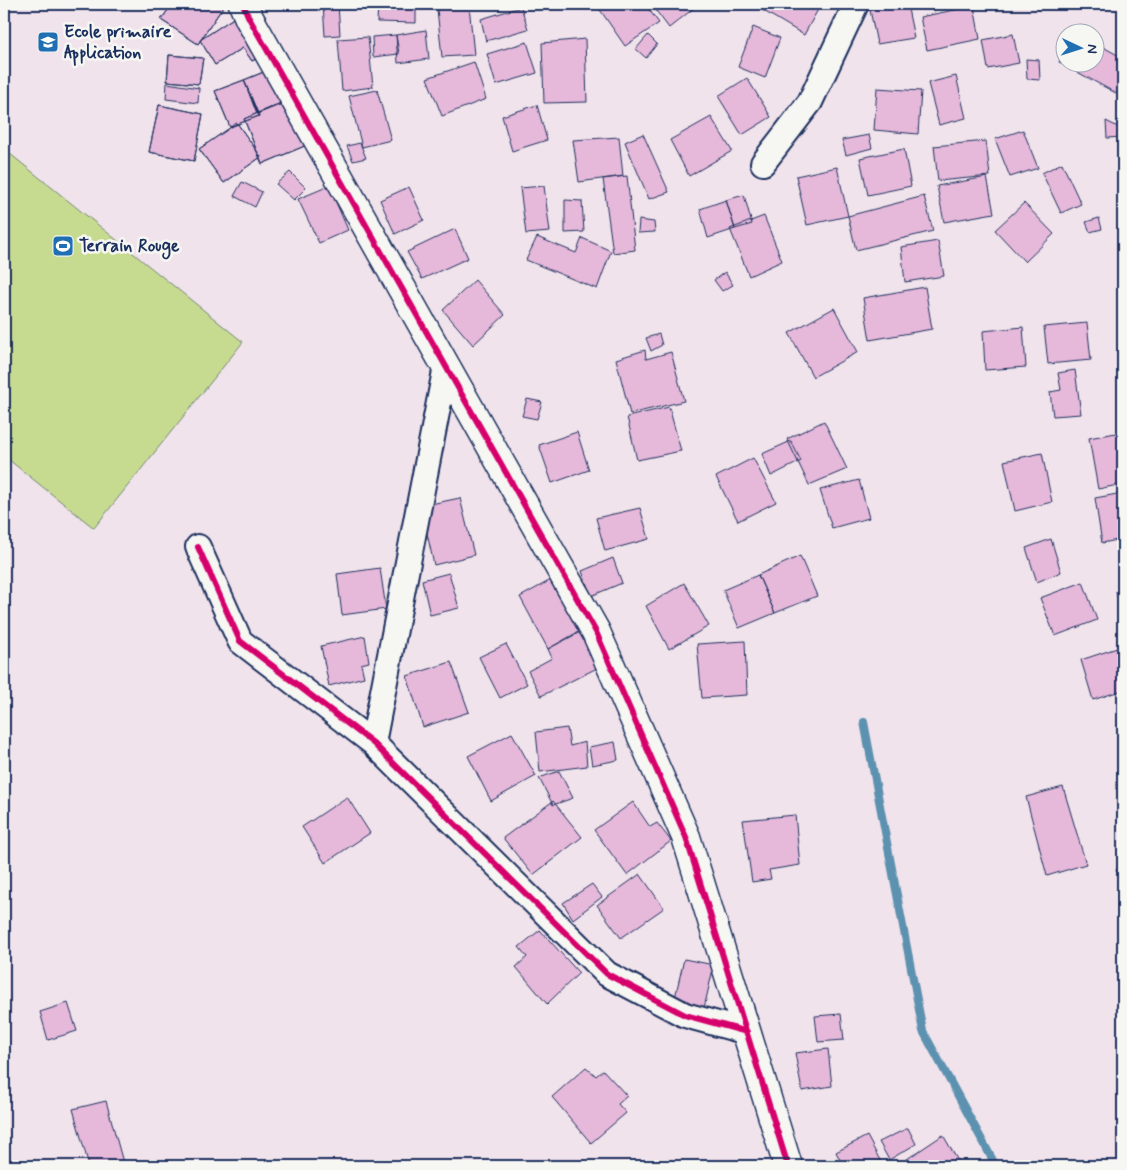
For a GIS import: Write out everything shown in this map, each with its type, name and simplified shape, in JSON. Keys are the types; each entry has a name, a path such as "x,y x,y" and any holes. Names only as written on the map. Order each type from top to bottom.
{"street":[{"path":"243,4 596,632 686,837 788,1166"},
{"path":"763,163 810,102 856,4"},
{"path":"373,743 446,366"},
{"path":"198,547 240,641 373,743 607,974 685,1015 747,1032"}],"green space":[{"name":"Terrain Rouge","path":"4,149 243,342 94,528 4,456"}],"building":[{"path":"172,4 225,4 198,44 161,20"},
{"path":"172,4 225,4 198,44 161,20"},
{"path":"323,4 338,4 340,35 325,36"},
{"path":"378,4 416,4 416,23 377,22"},
{"path":"596,4 645,4 659,23 625,46"},
{"path":"651,4 699,4 669,28"},
{"path":"752,4 821,4 804,35"},
{"path":"907,4 914,38 877,44 869,5"},
{"path":"469,5 474,55 442,57 437,9"},
{"path":"974,6 980,39 927,50 920,17"},
{"path":"521,7 528,29 486,41 481,19"},
{"path":"241,13 266,54 252,61 243,48 215,65 200,40"},
{"path":"241,13 266,54 252,61 243,48 215,65 200,40"},
{"path":"753,27 780,38 765,78 738,67"},
{"path":"426,30 429,59 398,63 396,35"},
{"path":"1013,34 1019,63 988,69 983,40"},
{"path":"4,35 8,53 4,54"},
{"path":"396,35 399,54 373,57 372,37"},
{"path":"648,35 657,44 646,58 636,49"},
{"path":"368,37 373,87 342,91 338,39"},
{"path":"585,39 587,102 544,103 542,43"},
{"path":"527,42 537,73 496,85 487,54"},
{"path":"1104,48 1123,58 1123,97 1077,72 1104,72"},
{"path":"169,55 203,58 199,84 167,81"},
{"path":"169,55 203,58 199,84 167,81"},
{"path":"1026,59 1039,60 1040,80 1027,79"},
{"path":"474,62 486,99 442,116 427,78"},
{"path":"271,69 284,103 257,114 244,80"},
{"path":"271,69 284,103 257,114 244,80"},
{"path":"956,76 966,118 939,125 928,83"},
{"path":"747,78 771,117 742,135 718,96"},
{"path":"244,80 259,116 230,127 215,91"},
{"path":"244,80 259,116 230,127 215,91"},
{"path":"167,83 199,88 198,103 166,99"},
{"path":"877,88 921,91 918,134 874,130"},
{"path":"377,90 391,140 362,147 349,96"},
{"path":"290,99 289,116 295,127 299,125 307,145 262,164 244,119"},
{"path":"290,99 289,116 295,127 299,125 307,145 262,164 244,119"},
{"path":"159,105 203,114 194,161 149,152"},
{"path":"159,105 203,114 194,161 149,152"},
{"path":"537,105 547,140 512,151 502,116"},
{"path":"711,117 732,151 689,176 670,140"},
{"path":"1106,121 1122,129 1123,137 1107,138"},
{"path":"237,123 261,157 224,183 199,149"},
{"path":"237,123 261,157 224,183 199,149"},
{"path":"1023,130 1038,168 1010,177 995,139"},
{"path":"643,134 669,192 649,199 625,142"},
{"path":"869,135 872,148 846,155 842,140"},
{"path":"619,137 623,176 579,182 573,140"},
{"path":"986,141 990,176 938,181 934,146"},
{"path":"360,143 366,158 353,161 347,146"},
{"path":"904,149 911,186 868,195 860,158"},
{"path":"1062,163 1081,204 1061,213 1042,173"},
{"path":"837,167 848,216 807,225 796,176"},
{"path":"290,172 306,188 294,200 276,184"},
{"path":"627,176 635,250 613,253 603,179"},
{"path":"987,177 994,213 944,222 937,186"},
{"path":"242,182 262,192 255,207 234,196"},
{"path":"329,186 348,230 319,243 298,199"},
{"path":"544,186 550,232 526,234 520,188"},
{"path":"409,187 424,220 395,234 380,200"},
{"path":"744,195 752,224 735,229 726,200"},
{"path":"924,196 933,231 856,250 848,216"},
{"path":"565,200 582,201 584,232 565,233"},
{"path":"726,200 735,229 708,238 700,209"},
{"path":"1024,203 1054,234 1025,262 995,230"},
{"path":"764,216 782,261 749,276 730,229"},
{"path":"1099,218 1102,229 1090,232 1086,222"},
{"path":"639,220 654,222 655,232 638,233"},
{"path":"455,229 468,258 422,279 407,252"},
{"path":"537,237 576,253 582,238 611,251 597,289 526,260"},
{"path":"938,241 944,276 905,282 901,247"},
{"path":"725,272 733,285 722,291 714,280"},
{"path":"475,280 505,315 473,345 443,310"},
{"path":"925,287 932,329 870,340 863,298"},
{"path":"834,308 858,352 813,377 789,333"},
{"path":"1087,323 1091,360 1048,364 1044,327"},
{"path":"1023,327 1026,367 985,370 983,331"},
{"path":"659,334 662,345 651,351 646,338"},
{"path":"645,350 646,359 671,352 684,401 630,414 616,359"},
{"path":"1075,370 1081,414 1053,416 1050,392 1061,390 1058,373"},
{"path":"527,399 542,402 537,419 522,416"},
{"path":"669,407 681,451 637,460 627,417"},
{"path":"824,421 847,469 809,485 787,439"},
{"path":"577,432 589,470 552,483 539,445"},
{"path":"1121,432 1123,484 1098,489 1089,438"},
{"path":"791,441 801,461 771,476 762,454"},
{"path":"1042,453 1052,502 1015,511 1004,461"},
{"path":"753,458 776,502 738,521 716,477"},
{"path":"859,480 869,518 832,528 820,490"},
{"path":"1123,493 1123,539 1102,543 1095,498"},
{"path":"460,498 474,555 434,565 421,506"},
{"path":"640,508 649,539 605,551 596,518"},
{"path":"1051,539 1061,572 1037,582 1026,548"},
{"path":"800,556 817,596 775,613 758,575"},
{"path":"613,558 622,583 591,596 582,571"},
{"path":"380,568 386,609 342,615 337,574"},
{"path":"449,573 459,608 430,615 422,580"},
{"path":"758,575 775,613 739,628 723,590"},
{"path":"558,576 585,628 548,649 520,597"},
{"path":"1083,582 1097,620 1055,636 1040,598"},
{"path":"684,583 709,626 669,649 646,606"},
{"path":"1123,589 1123,606 1119,607 1116,591"},
{"path":"584,630 601,666 541,696 528,671 552,658 548,649"},
{"path":"365,636 369,662 361,664 364,677 329,686 321,646"},
{"path":"745,641 747,695 702,698 697,644"},
{"path":"506,644 527,684 500,698 479,657"},
{"path":"1123,646 1123,690 1093,700 1081,660"},
{"path":"451,662 469,712 423,727 407,676"},
{"path":"567,728 570,746 585,742 587,766 540,772 536,732"},
{"path":"512,733 536,776 491,801 468,756"},
{"path":"615,742 618,760 592,765 589,747"},
{"path":"559,771 573,798 553,805 539,778"},
{"path":"1063,787 1086,864 1047,876 1026,797"},
{"path":"347,797 370,833 325,863 302,827"},
{"path":"553,801 582,837 533,875 503,838"},
{"path":"633,802 650,827 657,823 671,841 627,875 594,830"},
{"path":"795,815 800,865 769,870 771,879 752,882 743,820"},
{"path":"1123,854 1123,874 1116,871"},
{"path":"640,874 664,908 621,938 597,905"},
{"path":"592,884 602,897 573,919 563,903"},
{"path":"540,930 579,973 547,1004 516,967 527,957 519,947"},
{"path":"684,959 714,965 704,1008 674,1002"},
{"path":"68,1003 77,1031 48,1040 40,1012"},
{"path":"841,1014 844,1040 818,1042 815,1016"},
{"path":"828,1049 832,1086 802,1091 795,1053"},
{"path":"586,1067 596,1076 603,1070 627,1096 618,1104 626,1113 591,1143 552,1097"},
{"path":"106,1101 124,1166 89,1166 73,1109"},
{"path":"908,1128 916,1144 889,1160 879,1142"},
{"path":"943,1135 961,1166 908,1166 904,1161"},
{"path":"867,1136 883,1166 843,1166 836,1152"}],"waterway":[{"path":"864,722 923,1031 996,1166"}],"cycle path":[{"path":"243,4 249,18 596,632 686,837 788,1166"},
{"path":"198,547 240,641 373,743 607,974 685,1015 747,1032"}],"place":[{"name":"Ecole primaire Application","path":"48,42"},
{"name":"Terrain Rouge","path":"63,246"}]}
